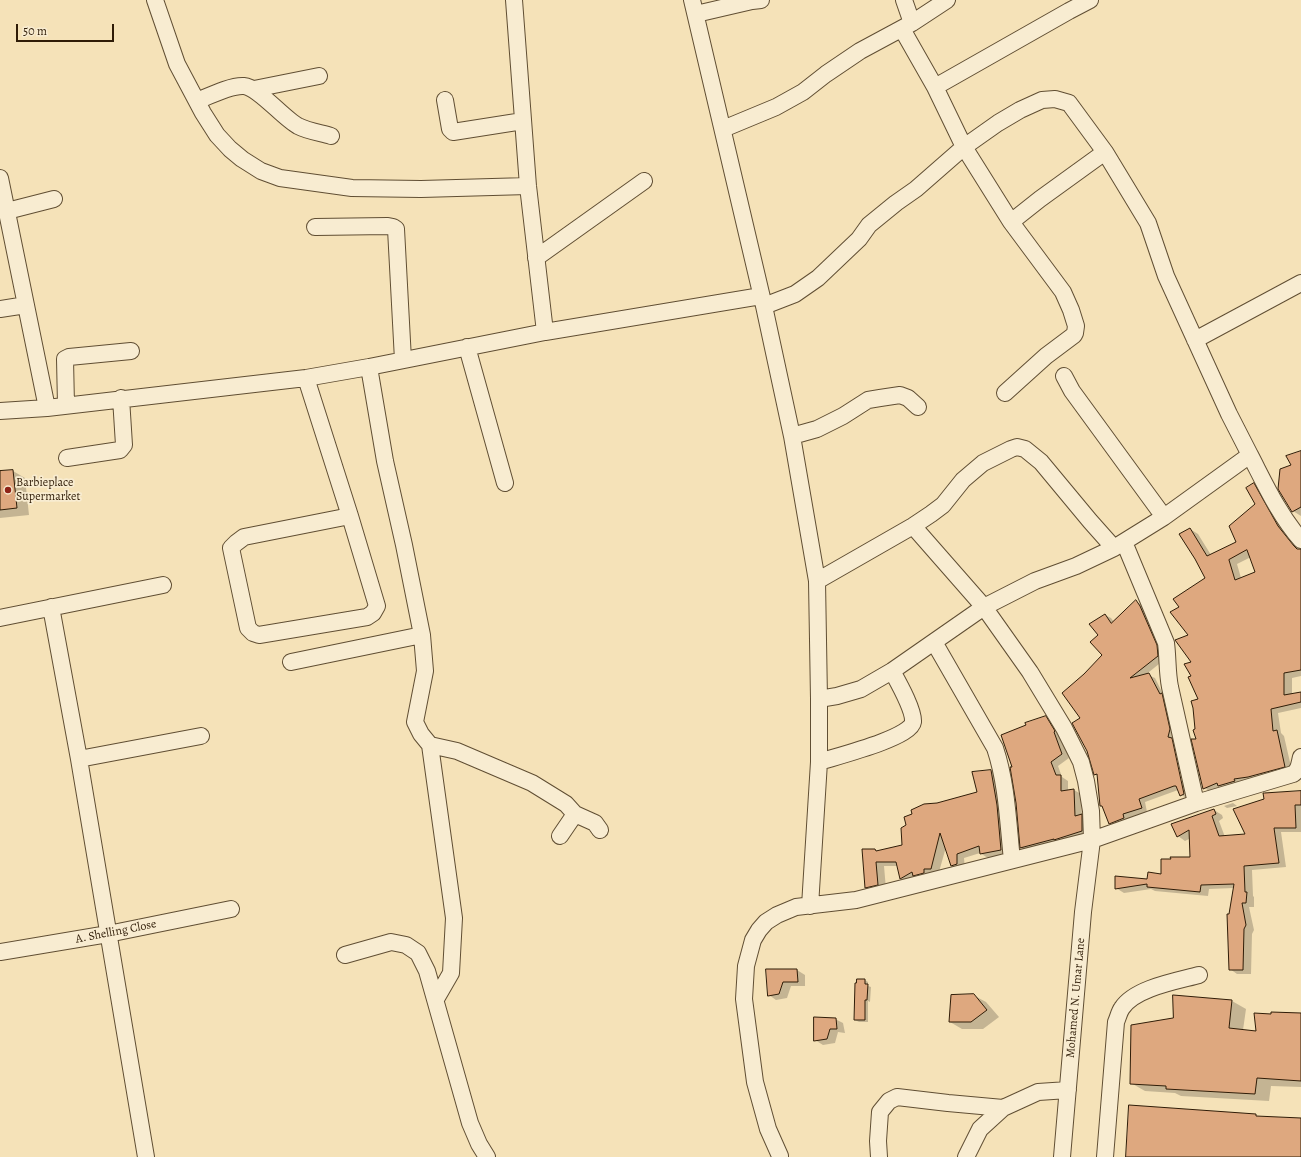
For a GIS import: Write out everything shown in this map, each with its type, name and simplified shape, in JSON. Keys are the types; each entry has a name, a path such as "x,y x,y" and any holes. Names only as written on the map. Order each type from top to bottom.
{"street":[{"path":"154,0 177,64 203,113 230,149 242,159 261,171 280,178 352,188 421,189 528,186"},
{"path":"514,0 528,186 545,332"},
{"path":"761,0 694,7 792,436 817,581 819,699 818,762 810,906"},
{"path":"904,0 907,26 964,147 1012,222 1063,292 1076,326 1074,335 1046,356 1005,393"},
{"path":"723,129 776,107 803,92 860,51 907,26 947,0"},
{"path":"935,87 1090,0"},
{"path":"254,89 319,76"},
{"path":"197,101 227,89 244,86 254,89 280,113 299,127 331,136"},
{"path":"0,411 47,408 121,398 306,378 545,332 762,301 795,294 818,278 859,239 870,225 896,203 916,190 964,147 998,123 1020,110 1042,100 1055,99 1069,103 1105,152 1148,223 1166,276 1229,414 1274,502 1292,530 1301,540"},
{"path":"445,100 450,129 453,132 523,121"},
{"path":"1012,222 1040,199 1105,152"},
{"path":"0,178 5,218 26,305 47,408"},
{"path":"536,258 644,181"},
{"path":"5,218 54,199"},
{"path":"315,227 388,226 396,229 403,360"},
{"path":"1195,340 1301,283"},
{"path":"0,308 26,305"},
{"path":"467,348 505,483"},
{"path":"66,405 65,359 69,357 131,351"},
{"path":"369,367 385,461 404,544 422,635 425,671 415,722 421,734 430,745 454,918 451,973 436,999"},
{"path":"1064,376 1072,391 1164,517"},
{"path":"306,378 350,516 377,606 373,614 368,617 259,635 253,634 248,628 231,548 244,537 350,516"},
{"path":"792,436 817,429 843,416 868,400 900,395 908,398 918,407"},
{"path":"67,458 120,450 124,445 121,398"},
{"path":"817,581 914,526 942,505 963,480 983,463 1011,449 1017,447 1025,449 1041,462 1090,521 1119,545 1166,643 1168,654 1167,675 1196,803"},
{"path":"819,699 837,696 861,689 892,671 984,607 1035,581 1076,566 1119,545 1164,517 1250,455"},
{"name":"Mohamed N. Umar Lane","path":"914,526 984,607 1030,672 1064,728 1081,762 1087,786 1090,805 1092,840 1083,912 1062,1157"},
{"path":"0,618 164,585"},
{"path":"51,607 79,759 146,1157"},
{"path":"291,662 422,635"},
{"path":"934,642 995,748 1001,765 1005,785 1012,860"},
{"path":"818,762 885,742 908,729 912,725 913,721 908,702 892,671"},
{"path":"79,759 201,736"},
{"path":"430,745 457,751 532,783 566,804 575,814 595,823 600,830"},
{"path":"781,1157 768,1129 755,1082 744,999 746,966 753,940 766,922 777,915 796,907 856,900 1092,840 1196,803 1292,774 1297,771 1301,757"},
{"path":"560,836 575,814"},
{"name":"A. Shelling Close","path":"0,952 108,934 231,909"},
{"path":"345,955 390,942 406,945 418,953 427,971 436,999 470,1123 478,1144 487,1157"},
{"path":"1106,1157 1116,1022 1121,1008 1130,999 1141,992 1198,975"},
{"path":"966,1157 980,1129 1003,1108 1038,1092 1068,1090"},
{"path":"879,1157 878,1142 880,1112 889,1101 897,1097 1003,1108"}],"building":[{"path":"1301,451 1301,507 1292,512 1278,489 1280,469 1291,465 1286,456"},
{"name":"Barbieplace Supermarket","path":"13,470 17,508 0,510 0,471"},
{"path":"1254,483 1278,526 1297,549 1301,549 1301,670 1284,673 1284,695 1301,692 1301,702 1271,709 1273,731 1277,730 1285,767 1248,777 1234,779 1235,781 1218,786 1217,783 1203,789 1191,739 1196,739 1193,730 1195,729 1191,701 1198,699 1188,677 1191,676 1184,664 1191,662 1175,640 1188,635 1170,612 1179,607 1173,599 1205,578 1179,534 1190,528 1207,556 1236,542 1229,526 1255,504 1246,488","holes":["1247,550 1255,572 1235,580 1229,560"]},
{"path":"1136,600 1157,645 1158,656 1130,678 1149,673 1160,694 1162,693 1170,729 1168,737 1172,738 1184,794 1180,796 1176,786 1174,786 1139,799 1142,808 1123,814 1124,818 1109,824 1102,806 1100,806 1097,774 1094,775 1087,751 1072,723 1080,718 1062,693 1084,674 1102,655 1090,642 1098,635 1089,624 1105,614 1111,623"},
{"path":"1046,716 1055,731 1054,732 1062,754 1051,762 1056,775 1061,775 1061,791 1074,789 1075,816 1082,814 1082,831 1054,840 1020,848 1016,803 1010,767 1012,767 1001,735 1026,725 1025,723"},
{"path":"991,770 997,805 1001,850 980,854 979,846 957,854 957,864 951,866 940,833 931,869 924,869 924,873 913,876 912,872 900,879 896,862 876,862 878,885 865,888 862,849 875,849 876,851 902,845 901,828 906,825 904,817 912,814 911,810 924,804 937,803 977,792 972,772"},
{"path":"1301,791 1301,805 1295,805 1296,828 1274,828 1279,863 1244,866 1245,892 1247,892 1246,903 1242,903 1246,925 1244,929 1243,970 1229,970 1227,914 1229,914 1234,884 1201,885 1200,892 1147,887 1147,884 1115,889 1115,876 1147,879 1148,872 1161,874 1161,859 1171,859 1170,857 1190,857 1189,830 1177,837 1171,824 1214,809 1216,814 1212,816 1219,836 1245,834 1233,809 1264,799 1263,793"},
{"path":"766,969 797,969 798,982 783,982 779,994 768,996"},
{"path":"857,979 865,979 865,984 868,984 867,1000 865,1000 865,1020 854,1020 855,983"},
{"path":"974,994 987,1010 971,1022 949,1022 951,995"},
{"path":"1173,995 1232,1000 1229,1028 1256,1031 1254,1013 1301,1013 1301,1081 1257,1078 1255,1094 1166,1089 1166,1086 1130,1084 1131,1025 1173,1018"},
{"path":"814,1017 836,1018 837,1029 830,1029 827,1039 814,1041"},
{"path":"1129,1105 1256,1114 1256,1116 1301,1118 1301,1157 1126,1157"}],"place":[{"name":"Barbieplace Supermarket","path":"8,490"}]}
